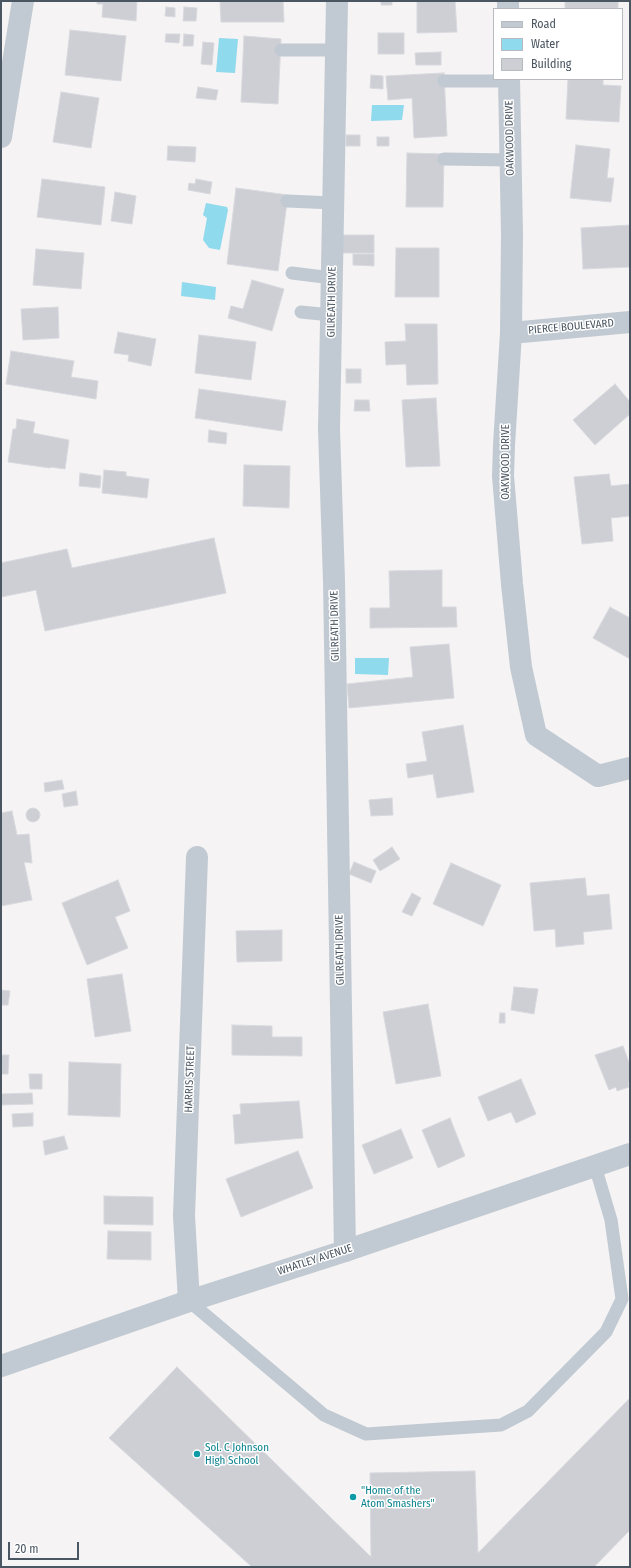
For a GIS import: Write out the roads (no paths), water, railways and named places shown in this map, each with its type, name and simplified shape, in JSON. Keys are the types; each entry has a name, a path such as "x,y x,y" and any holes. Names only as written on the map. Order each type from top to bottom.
{"street":[{"path":"1,137 23,1"},
{"name":"GILREATH DRIVE","path":"338,1 329,429 334,581 345,1251"},
{"name":"OAKWOOD DRIVE","path":"509,80 511,160 511,333 503,476 520,667 536,735 598,776 630,768"},
{"name":"PIERCE BOULEVARD","path":"511,333 630,322"},
{"name":"HARRIS STREET","path":"189,1301 184,1216 197,857"},
{"name":"WHATLEY AVENUE","path":"1,1366 189,1301 345,1251 630,1154"}],"lane":[{"path":"281,50 337,50"},
{"path":"444,81 509,80"},
{"path":"444,159 511,160"},
{"path":"287,200 334,203"},
{"path":"292,273 332,278"},
{"path":"301,312 332,315"},
{"path":"189,1301 324,1415 366,1434 501,1426 528,1411 606,1332 622,1299 611,1220 595,1166"}],"water":[{"path":"219,38 238,39 235,73 216,72"},
{"path":"372,105 404,105 402,120 371,121"},
{"path":"206,203 227,207 228,210 220,250 209,248 203,240 207,218 203,215"},
{"path":"182,282 216,287 215,300 181,296"},
{"path":"355,658 389,658 388,675 355,674"}],"place":[{"name":"Sol. C Johnson High School","path":"197,1454"},
{"name":"\"Home of the Atom Smashers\"","path":"353,1497"}]}
